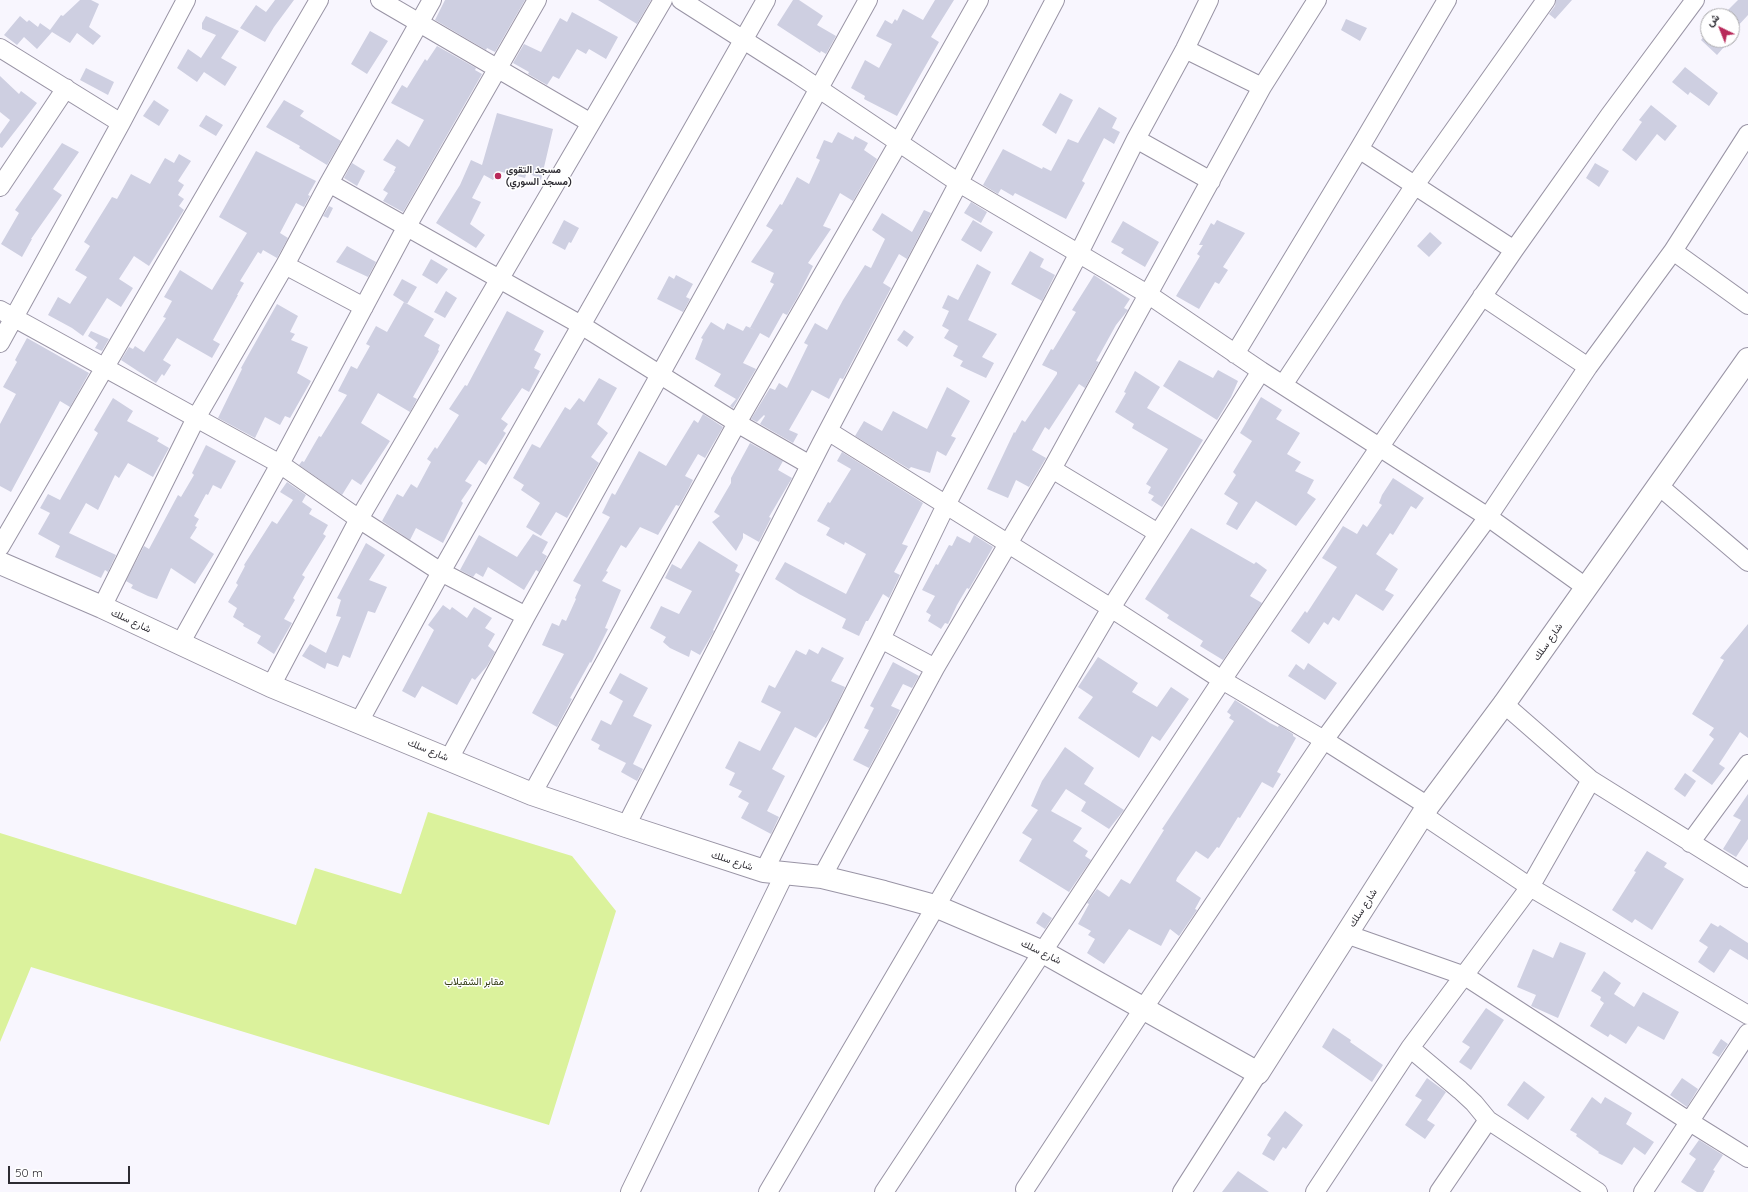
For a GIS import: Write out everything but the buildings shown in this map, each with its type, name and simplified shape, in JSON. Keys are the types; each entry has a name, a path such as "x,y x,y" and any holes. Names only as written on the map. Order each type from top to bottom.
{"street":[{"path":"0,343 7,314 121,123 186,0"},
{"path":"0,547 319,0"},
{"path":"380,0 592,124"},
{"path":"102,607 196,418 285,265 328,183 432,0"},
{"path":"180,644 280,464 407,226 538,0"},
{"path":"271,686 359,519 592,124 663,0"},
{"path":"681,0 743,38 959,183 1149,295 1261,372 1488,517 1586,588"},
{"path":"359,722 441,572 743,38 766,0"},
{"path":"448,759 868,0"},
{"path":"532,794 737,422 899,142 979,0"},
{"path":"626,826 810,465 1055,0"},
{"path":"630,1192 881,639 946,505 1079,253 1209,0"},
{"path":"822,877 935,668 1006,544 1052,469 1262,87 1317,0"},
{"path":"1235,354 1447,0"},
{"path":"1283,385 1415,185 1546,0"},
{"path":"884,1192 1222,680 1482,296 1609,116 1695,0"},
{"path":"0,48 121,123"},
{"path":"1185,49 1262,87"},
{"path":"0,187 66,88"},
{"path":"1136,140 1211,181"},
{"path":"1025,1189 1143,1009 1324,740 1488,517 1588,367 1673,251 1745,144"},
{"path":"1359,149 1514,250"},
{"path":"328,183 407,226 499,280 582,325 737,422 810,465"},
{"path":"1673,251 1748,305"},
{"path":"285,265 364,307"},
{"path":"1482,296 1588,367"},
{"path":"7,314 280,464 359,519 441,572 526,616"},
{"name":"شارع سلك","path":"0,564 102,607 271,686 532,794 626,826 775,872 822,877 935,906 1043,952 1258,1073 1426,810 1504,704 1748,359"},
{"path":"768,1192 1111,608 1261,372"},
{"path":"828,431 1006,544 1111,608 1222,680 1324,740 1426,810 1530,887 1748,1016"},
{"path":"1052,469 1158,533"},
{"path":"1659,486 1748,562"},
{"path":"881,639 935,668"},
{"path":"1504,704 1591,780 1748,878"},
{"path":"1690,843 1748,764"},
{"path":"1315,1192 1410,1048 1530,887 1591,780"},
{"path":"1346,934 1465,976 1748,1158"},
{"path":"1643,1192 1748,1033"},
{"path":"1410,1048 1465,1094 1488,1120 1598,1192"},
{"path":"1182,1192 1258,1073"},
{"path":"1439,1192 1488,1120"}],"green space":[{"name":"مقابر الشقيلاب","path":"428,812 572,856 616,911 549,1125 31,967 0,1042 0,833 296,925 315,868 401,894"}],"place":[{"name":"مسجد التقوى (مسجد السوري)","path":"498,176"}]}
